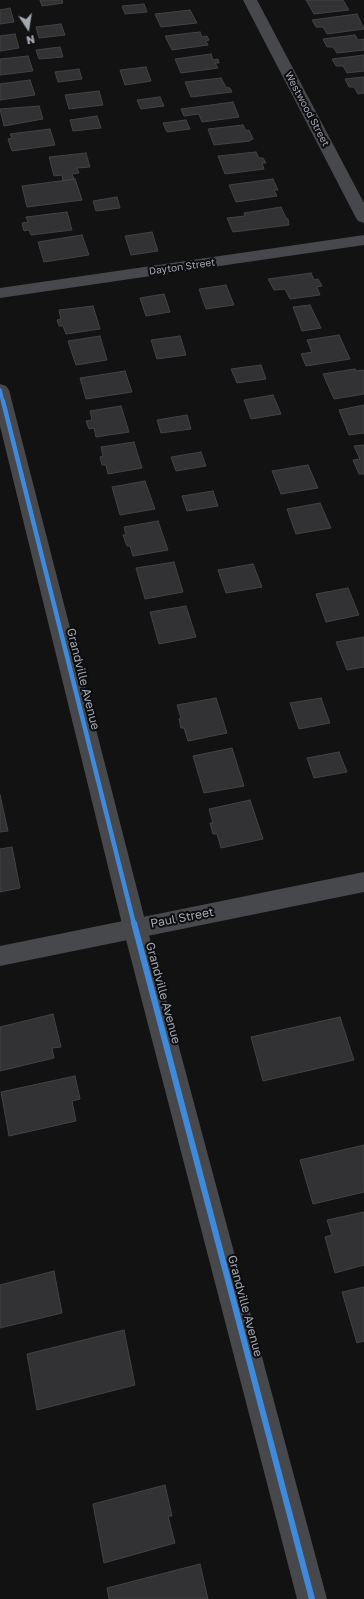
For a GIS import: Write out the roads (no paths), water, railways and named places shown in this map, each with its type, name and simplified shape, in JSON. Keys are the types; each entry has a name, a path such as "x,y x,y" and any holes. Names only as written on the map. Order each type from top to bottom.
{"street":[{"name":"Westwood Street","path":"250,0 364,218"},
{"name":"Dayton Street","path":"0,294 364,240"},
{"name":"Grandville Avenue","path":"0,390 135,928 312,1599"},
{"name":"Paul Street","path":"0,956 364,882"}]}
